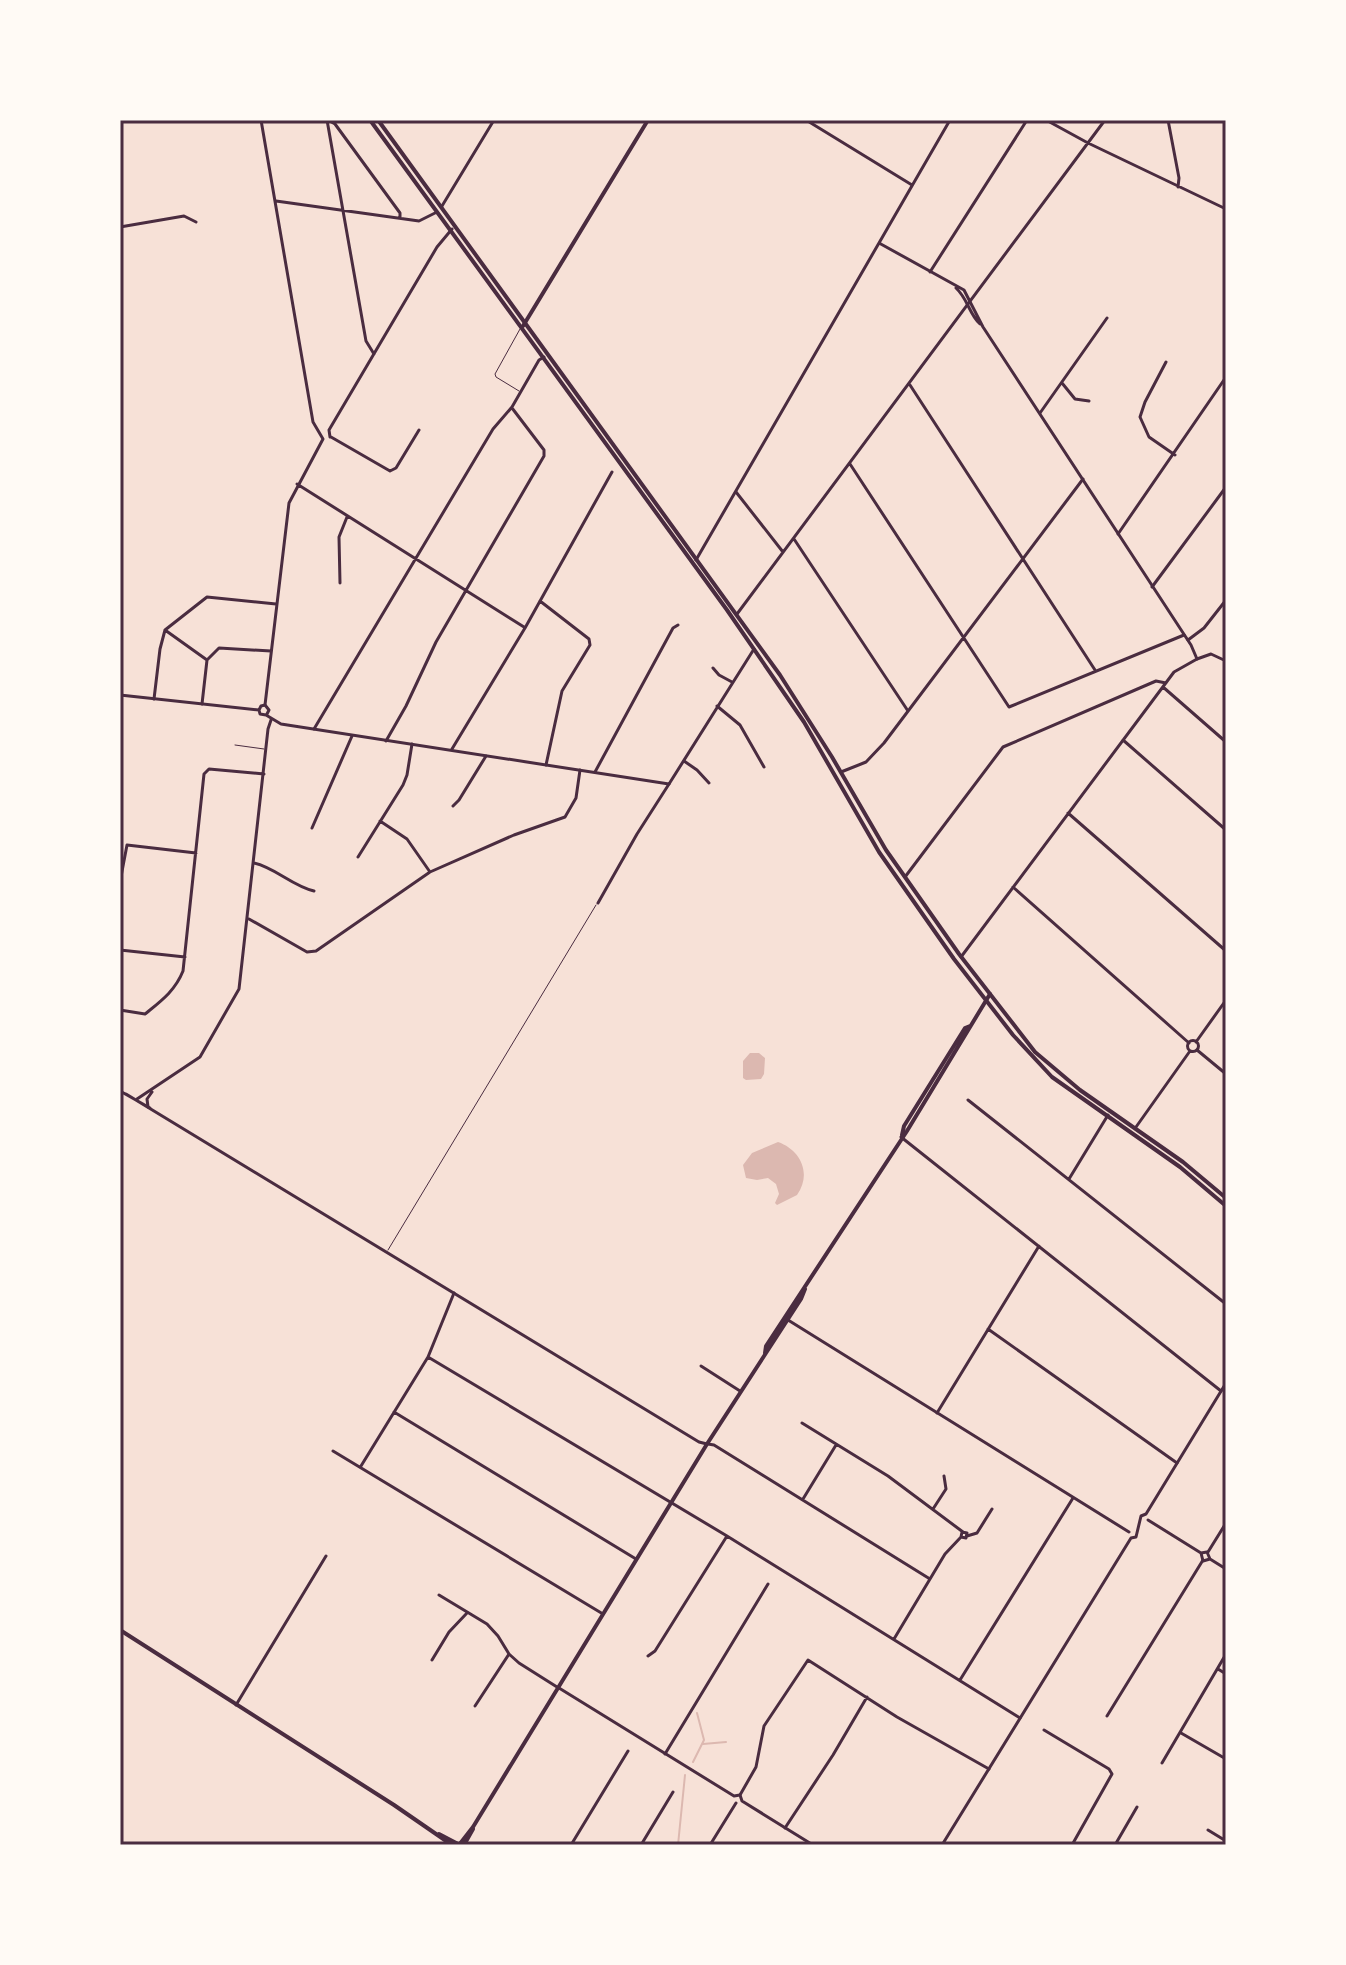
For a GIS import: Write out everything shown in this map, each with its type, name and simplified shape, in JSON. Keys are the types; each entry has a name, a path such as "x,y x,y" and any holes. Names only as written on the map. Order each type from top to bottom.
{"main road":[{"path":"370,120 737,614 780,675 886,850 990,994 1046,1062 1226,1198"},
{"path":"378,120 527,322 695,561 804,722 879,852 986,1000 1032,1058 1052,1077 1180,1167 1226,1206"},
{"path":"522,328 648,120"},
{"path":"120,1630 439,1834 461,1845 707,1444 788,1320 990,994"},
{"path":"765,1353 770,1339 805,1289"},
{"path":"770,1339 788,1320 794,1301"},
{"path":"439,1834 452,1845"}],"street":[{"path":"261,120 313,422 323,439"},
{"path":"328,120 366,341 374,354"},
{"path":"328,120 344,137 400,217"},
{"path":"442,207 494,120"},
{"path":"806,120 913,185"},
{"path":"695,561 950,120"},
{"path":"930,272 1027,120"},
{"path":"1046,120 1226,209"},
{"path":"737,614 1105,120"},
{"path":"1168,120 1178,187"},
{"path":"275,201 419,221 437,212"},
{"path":"120,227 184,216 196,222"},
{"path":"330,437 329,430 437,247 456,226"},
{"path":"879,243 964,290 983,327 1190,642 1197,659"},
{"path":"1040,414 1107,318"},
{"path":"314,729 493,429 512,407 544,357"},
{"path":"1166,362 1140,417 1149,437 1175,455"},
{"path":"1118,534 1226,377"},
{"path":"1062,383 1075,399 1089,401"},
{"path":"910,385 1095,671"},
{"path":"386,741 436,642 544,456 544,450 512,407"},
{"path":"321,432 329,430"},
{"path":"120,695 259,710 265,705 289,503 297,484 323,439 330,437 393,473 419,430"},
{"path":"850,464 1009,707 1184,635"},
{"path":"451,750 525,628 612,472"},
{"path":"841,772 871,758 1083,479"},
{"path":"297,484 525,628"},
{"path":"1152,587 1226,487"},
{"path":"736,492 783,553"},
{"path":"340,583 339,537 347,517"},
{"path":"794,539 908,711"},
{"path":"154,699 165,630 207,597 276,604"},
{"path":"1190,642 1226,600"},
{"path":"540,601 589,639 590,645 562,691 546,765"},
{"path":"120,615 120,628"},
{"path":"595,772 673,628 678,625"},
{"path":"165,630 207,660"},
{"path":"202,704 209,656 224,647 271,651"},
{"path":"598,903 637,834 754,649"},
{"path":"961,957 1176,669 1211,654 1226,661"},
{"path":"713,668 732,682"},
{"path":"905,877 1003,747 1156,681 1226,742"},
{"path":"265,705 269,710 266,715"},
{"path":"717,706 740,725 764,767"},
{"path":"259,710 260,714 271,720 352,736 669,784"},
{"path":"137,1099 200,1057 236,997 271,720"},
{"path":"312,828 352,736"},
{"path":"1123,740 1226,830"},
{"path":"358,857 407,775 412,744"},
{"path":"453,806 486,756"},
{"path":"684,761 709,783"},
{"path":"120,1010 145,1014 178,983 185,957 204,774 209,769 264,774"},
{"path":"248,919 312,953 430,872 514,835 563,818 574,805 580,770"},
{"path":"1068,813 1226,951"},
{"path":"379,820 407,839 430,872"},
{"path":"120,881 127,845 196,853"},
{"path":"253,863 269,866 302,888 314,891"},
{"path":"1013,887 1189,1043 1190,1051 1136,1127"},
{"path":"120,950 185,957"},
{"path":"1226,1000 1196,1042 1197,1050 1226,1074"},
{"path":"1189,1043 1196,1042"},
{"path":"1190,1051 1197,1050"},
{"path":"148,1107 147,1099 155,1089"},
{"path":"120,1091 152,1111"},
{"path":"126,1094 699,1442 714,1445 930,1579"},
{"path":"968,1100 1226,1304"},
{"path":"1069,1179 1108,1115"},
{"path":"901,1137 1221,1391"},
{"path":"937,1413 1039,1246"},
{"path":"360,1467 428,1357 454,1293"},
{"path":"788,1320 1073,1498 1129,1532 1135,1532"},
{"path":"988,1329 1177,1463"},
{"path":"428,1357 727,1536 1020,1718"},
{"path":"701,1366 740,1391"},
{"path":"942,1845 1131,1538 1136,1537 1141,1516 1146,1514 1226,1383"},
{"path":"394,1412 636,1559"},
{"path":"802,1423 888,1476 966,1532 967,1536"},
{"path":"803,1499 836,1445"},
{"path":"333,1451 603,1614"},
{"path":"933,1509 946,1489 944,1476"},
{"path":"960,1680 1073,1498"},
{"path":"961,1537 977,1533 992,1509"},
{"path":"1146,1514 1148,1520 1201,1553 1208,1552"},
{"path":"1142,1521 1148,1520"},
{"path":"1210,1559 1208,1552 1226,1523"},
{"path":"894,1639 946,1552 963,1532"},
{"path":"1129,1532 1131,1538"},
{"path":"648,1656 655,1651 727,1536"},
{"path":"1107,1716 1203,1560 1201,1553"},
{"path":"236,1705 326,1556"},
{"path":"1203,1560 1210,1559 1226,1569"},
{"path":"665,1754 768,1584"},
{"path":"439,1595 492,1629 519,1663 734,1796 740,1795"},
{"path":"432,1660 449,1632 467,1613"},
{"path":"475,1706 509,1654"},
{"path":"1162,1763 1226,1654"},
{"path":"813,1845 804,1843 742,1801 740,1795 756,1767 764,1726 808,1660 897,1717 989,1769"},
{"path":"1218,1669 1226,1674"},
{"path":"785,1828 867,1697"},
{"path":"1044,1730 1109,1769 1112,1774 1072,1845"},
{"path":"1180,1732 1226,1759"},
{"path":"571,1845 628,1751"},
{"path":"641,1845 673,1792"},
{"path":"734,1796 736,1803"},
{"path":"710,1845 736,1803 742,1801"},
{"path":"1115,1845 1137,1807"},
{"path":"1208,1830 1226,1841"}],"lane":[{"path":"520,392 495,374 522,328"},
{"path":"235,745 266,749"},
{"path":"386,1252 598,903"}],"shaded area":[{"path":"750,1053 759,1053 765,1058 761,1079 743,1078 743,1061"},
{"path":"778,1142 798,1157 804,1179 797,1195 777,1205 779,1194 776,1184 768,1178 746,1178 743,1165 752,1153"}],"waterway":[{"path":"693,1762 704,1740 697,1713"},
{"path":"703,1744 726,1742"},
{"path":"678,1845 685,1775"}]}
